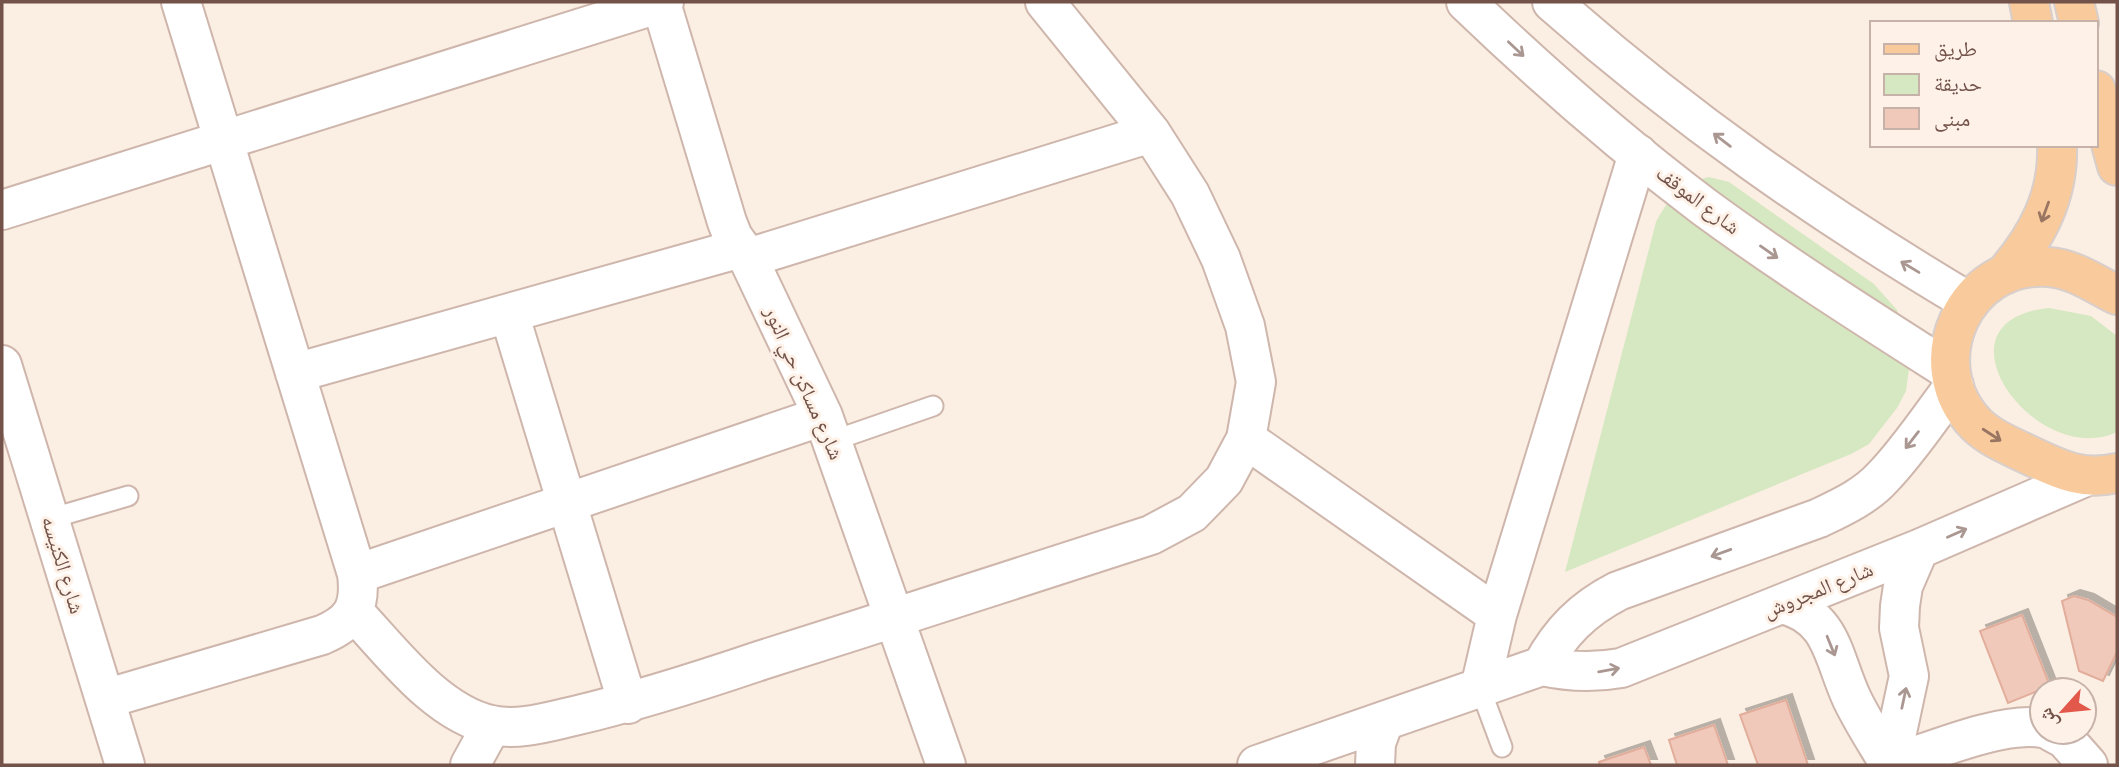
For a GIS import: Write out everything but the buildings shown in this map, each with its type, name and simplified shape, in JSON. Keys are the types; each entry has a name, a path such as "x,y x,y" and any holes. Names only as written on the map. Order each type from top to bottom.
{"main road":[{"path":"2029,2 2033,21"},
{"path":"2074,2 2079,21"},
{"path":"2098,97 2117,166"},
{"path":"2004,275 2025,251 2041,223 2053,192 2058,161 2057,147"},
{"path":"2102,475 2065,472 1994,438 1976,424 1963,406 1952,379 1951,342 1958,321 1969,302 1985,286 2004,275 2025,268 2069,271 2117,295"}],"street":[{"path":"105,699 323,635 341,627 354,612 359,594 357,574 181,2"},
{"path":"2,210 663,2"},
{"name":"شارع مساكن حي النور","path":"663,2 727,222 733,237 745,253 827,429 946,765"},
{"path":"354,612 431,694 449,708 470,719 492,725 537,725 628,704 1151,535 1192,513 1224,480 1247,439 1256,382 1245,326 1221,259 1190,194 1151,133 1045,2"},
{"name":"شارع الموقف","path":"1466,2 1557,87 1703,206 1952,379"},
{"path":"1552,2 1666,98 1739,153 1814,206 1969,302"},
{"path":"295,373 509,313 745,253 1151,133"},
{"path":"1480,688 1497,615 1638,154"},
{"path":"509,313 628,704"},
{"name":"شارع الكنيسه","path":"2,365 125,765"},
{"path":"1542,666 1564,631 1597,602 1618,591 1819,518 1864,494 1883,477 1952,379"},
{"path":"357,574 567,503 827,429"},
{"path":"1247,439 1497,615"},
{"name":"شارع المجروش","path":"1257,765 1542,666 1578,672 1600,672 1621,667 2102,475"},
{"path":"1890,765 1909,676 1899,628 1900,606 1903,586 1919,550"},
{"path":"1782,604 1808,614 1822,629 1852,698 1890,765"},
{"path":"1375,765 1376,743 1384,721"},
{"path":"470,765 492,725"},
{"path":"1890,765 2006,728 2028,726"},
{"path":"2071,746 2088,765"}],"lane":[{"path":"827,429 933,406"},
{"path":"49,519 128,496"},
{"path":"1480,688 1502,747"}],"green space":[{"path":"1709,177 1729,182 1874,284 1897,310 1911,354 1906,391 1897,408 1869,444 1851,454 1565,572 1656,222 1677,193 1691,183"},
{"path":"2049,308 2091,316 2117,336 2117,432 2086,438 2055,430 2027,413 2007,389 1995,363 1996,338 2013,318"}]}
